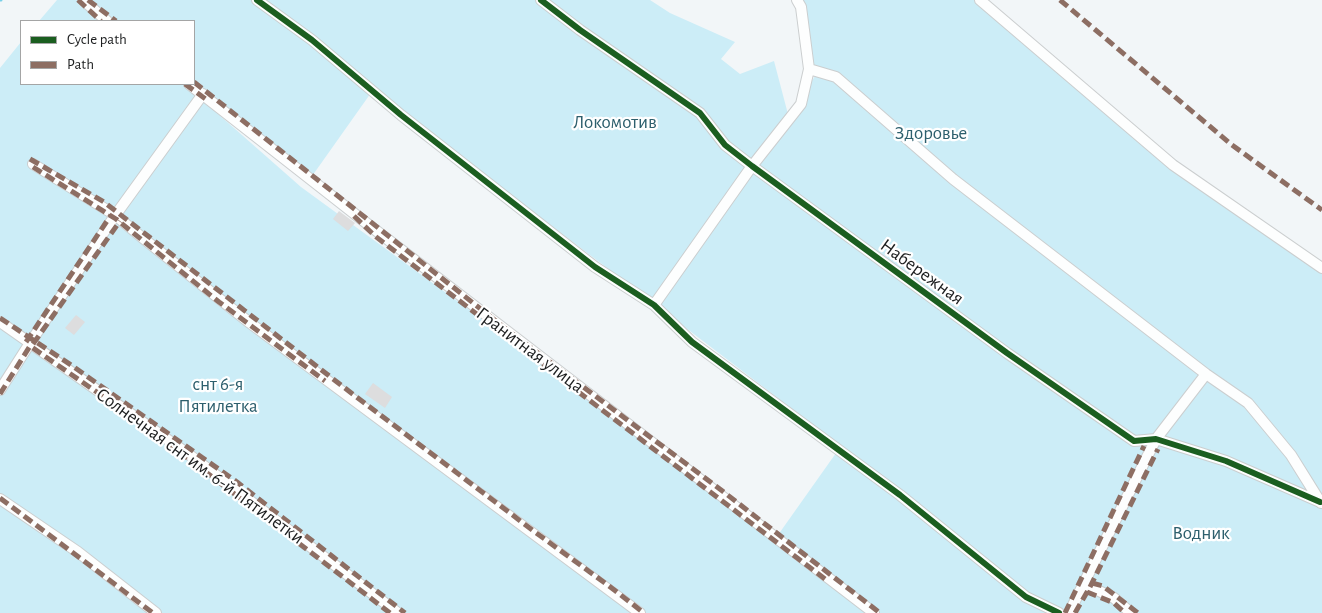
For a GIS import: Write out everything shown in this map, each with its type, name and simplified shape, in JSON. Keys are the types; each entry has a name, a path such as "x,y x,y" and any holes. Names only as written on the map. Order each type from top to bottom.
{"street":[{"path":"83,0 106,20"},
{"path":"257,0 312,40 401,115 595,267 654,305 692,342 900,495 1026,597 1059,613"},
{"name":"Набережная","path":"541,0 580,30 700,113 725,145 752,166 1007,353 1134,441 1156,440 1226,461 1321,503"},
{"path":"654,305 752,166 801,104 809,69 801,7 797,0"},
{"path":"980,0 1173,165 1322,268"},
{"path":"809,69 836,77 953,179 1206,374 1248,403 1291,455 1321,503"},
{"name":"Гранитная улица","path":"190,85 380,234 874,613"},
{"path":"0,390 115,215 203,94"},
{"path":"33,164 115,215 250,323 640,613"},
{"name":"Солнечная снт им. 6-й Пятилетки","path":"0,322 191,456 398,613"},
{"path":"1070,613 1156,440 1206,374"},
{"path":"0,499 78,552 156,613"},
{"path":"1084,584 1114,598 1132,613"}],"green space":[{"path":"57,0 88,0 112,20 40,20"},
{"path":"90,0 650,0 670,13 735,42 721,59 740,74 774,61 789,118 815,76 800,0 980,0 1035,52 1322,272 1322,613 0,613 0,68 20,43 20,85 185,85 301,187 778,535 841,446 373,90 310,179 195,85 195,20 115,20"}],"building":[{"path":"339,211 355,223 348,231 333,219"},
{"path":"76,315 85,322 74,335 65,328"},
{"path":"373,383 392,397 385,408 365,394"}],"marked path":[{"path":"78,0 100,20"},
{"path":"88,0 115,20"},
{"path":"1060,0 1232,145 1322,210"},
{"path":"195,83 506,329 725,493 880,613"},
{"path":"186,85 207,100"},
{"path":"30,159 104,202 350,392 644,613"},
{"path":"33,167 116,219 219,302 325,381"},
{"path":"26,342 111,215"},
{"path":"354,216 375,236 825,579"},
{"path":"33,344 120,221"},
{"path":"0,318 71,365 237,482 405,613"},
{"path":"0,394 30,346 143,424 390,613"},
{"path":"1065,613 1144,446"},
{"path":"1075,613 1090,587 1158,449"},
{"path":"0,498 153,613"},
{"path":"1092,583 1103,586 1138,613"},
{"path":"1087,592 1114,603 1125,613"}],"cycle path":[{"path":"257,0 312,40 401,115 595,267 654,305 692,342 900,495 1026,597 1059,613"},
{"path":"541,0 580,30 700,113 725,145 752,166 1007,353 1134,441 1156,439 1226,461 1320,502"}],"park label":[{"name":"Локомотив","path":"615,122"},
{"name":"Здоровье","path":"931,133"},
{"name":"снт 6-я Пятилетка","path":"218,395"},
{"name":"Водник","path":"1201,533"}]}
